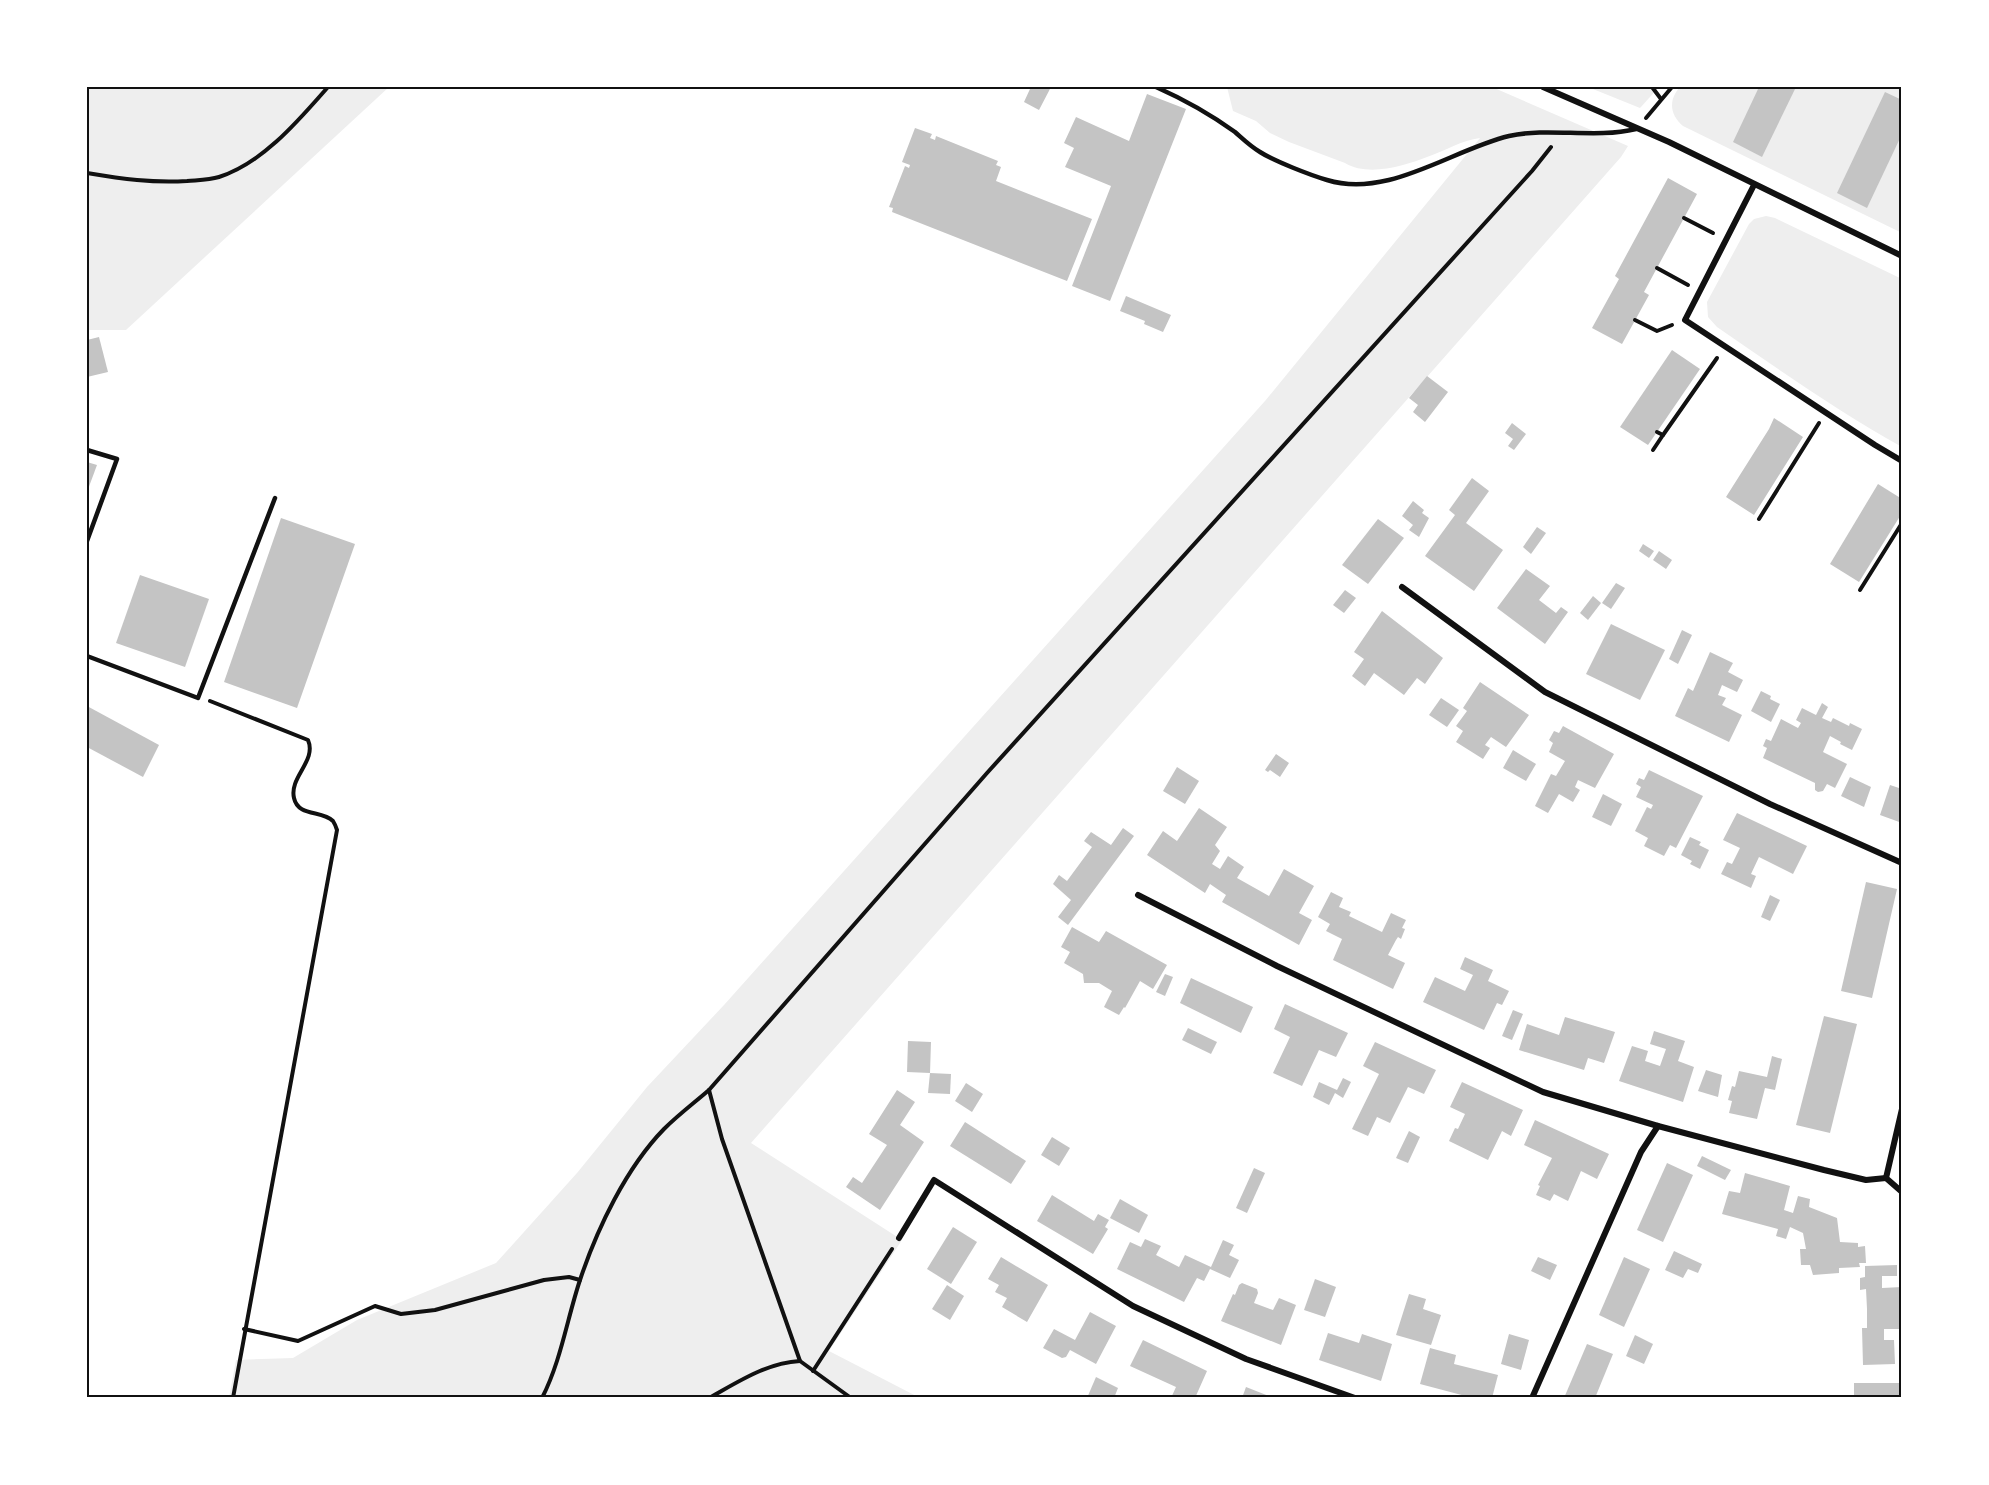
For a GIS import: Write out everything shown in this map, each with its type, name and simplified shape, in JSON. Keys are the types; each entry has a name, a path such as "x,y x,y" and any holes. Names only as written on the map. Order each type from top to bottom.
{"street":[{"path":"1544,87 1639,128 1902,256"},
{"path":"1755,185 1685,320 1902,461"},
{"path":"1402,587 1545,692 1770,804 1902,863"},
{"path":"1138,895 1276,966 1542,1092 1658,1126 1866,1180 1886,1178 1902,1192"},
{"path":"1886,1178 1902,1109"},
{"path":"1532,1398 1641,1152 1658,1126"},
{"path":"899,1238 934,1180 1133,1306 1246,1359 1355,1398"}],"lane":[{"path":"1156,87 1188,102 1235,132 1262,153 1326,180 1349,185 1374,184 1409,173 1483,143 1512,135 1615,134 1639,128"},
{"path":"87,450 117,459 87,541"},
{"path":"87,656 198,698 274,498"}],"path":[{"path":"87,173 146,182 203,180 220,177 245,164 288,131 328,87"},
{"path":"1652,87 1661,99"},
{"path":"1639,128 1672,87"},
{"path":"542,1398 548,1386 580,1280 599,1232 644,1153 663,1130 709,1090 995,764 1532,171 1562,133"},
{"path":"1684,218 1726,240"},
{"path":"1657,268 1700,292"},
{"path":"1635,320 1657,331 1685,320"},
{"path":"1653,450 1725,346"},
{"path":"1685,391 1691,395"},
{"path":"1759,519 1826,413"},
{"path":"1658,432 1663,435"},
{"path":"1788,461 1794,464"},
{"path":"1768,492 1774,495"},
{"path":"1860,590 1899,525"},
{"path":"198,698 230,708 308,740 311,747 310,755 294,788 293,797 297,806 333,821 337,830 233,1398"},
{"path":"709,1090 722,1139 800,1361 851,1398"},
{"path":"813,1371 899,1238"},
{"path":"244,1329 298,1341 375,1306 401,1314 435,1310 544,1280 569,1277 580,1280"},
{"path":"709,1398 764,1369 783,1362 800,1361"}],"shaded area":[{"path":"87,87 389,87 126,330 87,330"},
{"path":"1227,87 1492,87 1628,146 1621,157 751,1143 902,1240 829,1351 920,1398 229,1398 236,1360 293,1358 357,1320 496,1263 577,1173 647,1087 724,1005 1265,401 1480,138 1460,143 1408,164 1375,170 1354,167 1289,142 1270,133 1256,121 1233,111"},
{"path":"1588,87 1659,87 1640,108"},
{"path":"1680,87 1902,87 1902,233 1683,126 1675,117 1672,107 1676,92"},
{"path":"1766,216 1775,218 1902,279 1902,447 1785,374 1717,327 1708,317 1707,302 1749,224 1754,219"}],"building":[{"path":"1026,87 1051,87 1039,110 1024,102 1030,89"},
{"path":"1759,87 1796,87 1762,157 1733,142"},
{"path":"1885,92 1902,100 1902,134 1867,208 1837,193"},
{"path":"1147,94 1186,109 1110,301 1072,286 1111,186 1065,167 1074,148 1064,143 1076,117 1129,141"},
{"path":"915,128 932,134 930,138 935,140 936,136 998,161 996,165 1001,167 996,181 1092,219 1067,281 892,212 893,208 889,207 905,166 909,168 910,165 902,162"},
{"path":"1668,178 1697,194 1644,292 1649,295 1622,344 1592,328 1619,279 1615,276"},
{"path":"1126,296 1171,315 1163,332 1144,324 1145,321 1120,311"},
{"path":"99,337 108,372 87,377 87,340"},
{"path":"1672,350 1700,369 1648,445 1620,427"},
{"path":"1427,376 1448,392 1425,422 1413,412 1418,405 1409,398"},
{"path":"1774,418 1803,437 1754,515 1726,497"},
{"path":"1512,423 1526,434 1514,450 1508,446 1513,439 1505,433"},
{"path":"87,462 97,465 87,492"},
{"path":"1472,478 1489,491 1466,523 1503,550 1474,591 1425,556 1455,515 1449,510"},
{"path":"1878,484 1902,499 1902,513 1859,582 1830,564"},
{"path":"1413,501 1424,510 1422,513 1429,518 1419,537 1409,530 1413,525 1402,516"},
{"path":"281,518 355,544 297,708 224,682"},
{"path":"1378,519 1404,538 1368,584 1342,565"},
{"path":"1537,527 1546,533 1531,554 1523,547"},
{"path":"1643,544 1654,551 1649,558 1639,551"},
{"path":"1659,551 1672,560 1666,569 1653,560"},
{"path":"1526,569 1550,586 1539,600 1556,613 1561,607 1568,612 1545,644 1497,608"},
{"path":"140,575 209,599 185,667 116,643"},
{"path":"1616,583 1625,588 1611,609 1602,603"},
{"path":"1345,590 1356,598 1344,613 1333,605"},
{"path":"1593,596 1601,603 1588,620 1580,613"},
{"path":"1382,611 1443,658 1425,684 1417,678 1404,695 1374,673 1365,686 1352,676 1364,659 1354,652"},
{"path":"1611,624 1665,650 1640,700 1586,674"},
{"path":"1682,630 1692,635 1678,664 1669,659"},
{"path":"1710,652 1733,663 1728,672 1743,680 1737,692 1722,685 1718,695 1726,698 1722,705 1742,715 1729,742 1675,716 1688,688 1693,691"},
{"path":"1480,682 1529,715 1506,747 1491,737 1485,745 1490,748 1483,759 1456,742 1463,731 1456,726 1467,711 1463,708"},
{"path":"1761,691 1780,704 1771,722 1751,711"},
{"path":"1441,698 1459,710 1447,727 1429,715"},
{"path":"1822,703 1828,707 1822,718 1831,722 1833,718 1849,726 1850,723 1862,729 1852,750 1830,736 1823,752 1847,764 1835,788 1827,784 1823,791 1818,792 1815,790 1815,783 1763,758 1767,748 1763,746 1766,739 1771,741 1781,719 1798,728 1801,723 1796,720 1802,708 1816,715"},
{"path":"87,706 159,745 143,777 87,747"},
{"path":"1563,726 1614,754 1595,788 1578,780 1575,787 1580,790 1573,802 1559,794 1548,813 1535,806 1551,774 1556,776 1565,761 1549,752 1553,743 1549,740 1554,731 1559,733"},
{"path":"1513,750 1536,764 1526,781 1503,768"},
{"path":"1276,754 1289,763 1280,777 1270,770 1268,772 1265,770"},
{"path":"1177,767 1199,781 1185,804 1163,791"},
{"path":"1649,770 1703,796 1676,848 1670,845 1664,856 1644,846 1648,838 1635,831 1647,807 1651,809 1653,805 1636,797 1641,787 1636,784 1639,778 1644,780"},
{"path":"1850,777 1871,787 1864,807 1841,796"},
{"path":"1890,785 1902,789 1902,823 1880,815"},
{"path":"1603,794 1622,804 1611,826 1592,817"},
{"path":"1199,808 1227,827 1215,845 1220,851 1212,864 1220,869 1228,856 1244,867 1237,878 1269,896 1284,869 1314,886 1299,913 1312,920 1299,945 1222,902 1226,895 1210,884 1205,893 1147,855 1163,831 1177,841"},
{"path":"1737,813 1807,846 1793,874 1759,857 1751,874 1756,876 1751,888 1721,874 1727,862 1732,864 1740,848 1723,840"},
{"path":"1123,828 1134,836 1068,925 1058,917 1071,900 1053,884 1059,875 1067,881 1092,847 1084,841 1091,832 1111,845"},
{"path":"1690,837 1701,842 1699,845 1709,850 1700,869 1690,864 1692,861 1681,855"},
{"path":"1866,882 1897,889 1872,998 1841,991"},
{"path":"1331,892 1343,898 1339,907 1351,912 1349,916 1382,932 1391,913 1406,920 1402,928 1405,929 1401,939 1398,937 1388,955 1405,963 1393,989 1333,960 1342,939 1326,931 1330,924 1318,917"},
{"path":"1770,895 1780,900 1770,921 1761,917"},
{"path":"1072,927 1099,942 1106,931 1167,965 1153,989 1140,981 1119,1015 1104,1007 1112,991 1099,983 1084,983 1083,974 1064,963 1070,952 1061,947"},
{"path":"1465,957 1493,970 1488,981 1509,991 1502,1005 1497,1003 1484,1030 1423,1002 1435,977 1465,991 1473,975 1460,969"},
{"path":"1165,974 1173,977 1165,996 1156,992"},
{"path":"1191,978 1253,1007 1241,1033 1180,1003"},
{"path":"1285,1004 1348,1033 1336,1057 1319,1050 1302,1086 1273,1073 1290,1037 1274,1029"},
{"path":"1513,1010 1523,1014 1512,1040 1502,1036"},
{"path":"1824,1016 1857,1024 1830,1133 1796,1125"},
{"path":"1565,1017 1615,1032 1604,1063 1588,1058 1584,1070 1519,1050 1527,1024 1559,1035"},
{"path":"1188,1028 1217,1042 1211,1054 1182,1040"},
{"path":"1654,1031 1685,1041 1678,1061 1694,1067 1683,1102 1619,1081 1632,1046 1648,1051 1645,1061 1660,1066 1666,1049 1650,1044"},
{"path":"908,1041 931,1042 930,1073 907,1072"},
{"path":"1375,1042 1436,1070 1424,1094 1408,1087 1390,1123 1377,1117 1368,1136 1352,1129 1379,1074 1363,1066"},
{"path":"1772,1056 1782,1059 1775,1090 1765,1088 1757,1119 1729,1113 1732,1101 1728,1100 1732,1086 1735,1087 1739,1071 1767,1077"},
{"path":"1706,1070 1722,1075 1718,1097 1698,1091"},
{"path":"930,1073 951,1074 950,1094 928,1093"},
{"path":"1343,1078 1351,1082 1343,1098 1335,1093 1329,1105 1313,1097 1319,1082 1337,1090"},
{"path":"1462,1082 1523,1110 1511,1136 1502,1131 1488,1160 1449,1141 1465,1114 1450,1107"},
{"path":"966,1083 983,1094 972,1112 955,1101"},
{"path":"897,1090 915,1102 900,1125 924,1142 880,1210 846,1187 853,1177 862,1183 887,1145 869,1134"},
{"path":"1535,1120 1609,1154 1597,1179 1581,1171 1568,1201 1554,1194 1550,1201 1536,1195 1540,1186 1538,1185 1552,1158 1524,1145"},
{"path":"965,1122 1026,1161 1011,1184 950,1146"},
{"path":"1409,1131 1420,1137 1408,1163 1396,1158"},
{"path":"1052,1137 1070,1148 1059,1166 1041,1155"},
{"path":"1702,1156 1731,1170 1725,1180 1697,1166"},
{"path":"1667,1163 1693,1175 1663,1242 1637,1230"},
{"path":"1254,1168 1265,1173 1247,1213 1236,1208"},
{"path":"1745,1173 1790,1186 1784,1210 1793,1213 1798,1196 1810,1199 1809,1207 1837,1218 1840,1242 1858,1243 1858,1247 1865,1246 1866,1263 1859,1263 1860,1267 1839,1268 1839,1273 1813,1275 1810,1265 1801,1265 1800,1249 1806,1249 1803,1233 1790,1227 1786,1239 1776,1236 1778,1229 1722,1214 1729,1191 1740,1193"},
{"path":"1052,1195 1094,1221 1098,1214 1109,1220 1105,1227 1108,1229 1093,1254 1037,1221"},
{"path":"1120,1199 1148,1215 1139,1233 1110,1218"},
{"path":"953,1227 977,1242 951,1284 927,1269"},
{"path":"1145,1239 1161,1246 1156,1255 1179,1267 1185,1255 1211,1267 1223,1240 1234,1245 1229,1255 1239,1260 1230,1278 1210,1269 1204,1281 1197,1278 1184,1302 1117,1269 1130,1242 1141,1247"},
{"path":"1674,1251 1702,1264 1698,1273 1688,1269 1683,1278 1665,1270"},
{"path":"1001,1257 1048,1285 1027,1322 1002,1307 1007,1298 995,1292 999,1285 988,1279"},
{"path":"1538,1257 1557,1265 1550,1280 1531,1271"},
{"path":"1624,1257 1650,1269 1624,1327 1599,1315"},
{"path":"1897,1265 1897,1276 1882,1276 1882,1288 1902,1287 1902,1329 1884,1329 1884,1340 1894,1340 1895,1364 1863,1365 1862,1328 1867,1328 1867,1309 1866,1289 1860,1290 1860,1278 1865,1277 1865,1266"},
{"path":"1315,1279 1336,1287 1325,1317 1304,1310"},
{"path":"1242,1283 1257,1289 1258,1293 1254,1303 1273,1310 1279,1298 1296,1305 1281,1345 1221,1321 1233,1294 1235,1295"},
{"path":"947,1285 964,1296 950,1320 932,1309"},
{"path":"1409,1294 1426,1299 1423,1309 1441,1315 1431,1345 1396,1335"},
{"path":"1090,1312 1116,1326 1096,1364 1070,1350 1066,1357 1062,1358 1043,1348 1054,1329 1075,1340"},
{"path":"1328,1333 1359,1343 1362,1334 1392,1344 1381,1381 1319,1360"},
{"path":"1509,1334 1529,1340 1521,1370 1501,1364"},
{"path":"1635,1335 1653,1344 1644,1364 1626,1356"},
{"path":"1143,1340 1207,1371 1195,1398 1171,1398 1176,1387 1130,1366"},
{"path":"1587,1344 1613,1354 1595,1398 1564,1398"},
{"path":"1430,1348 1456,1355 1454,1364 1498,1375 1492,1398 1473,1398 1420,1384"},
{"path":"1096,1377 1118,1388 1114,1398 1087,1398"},
{"path":"1854,1383 1902,1383 1902,1398 1854,1398"},
{"path":"1246,1387 1274,1398 1242,1398"}]}
